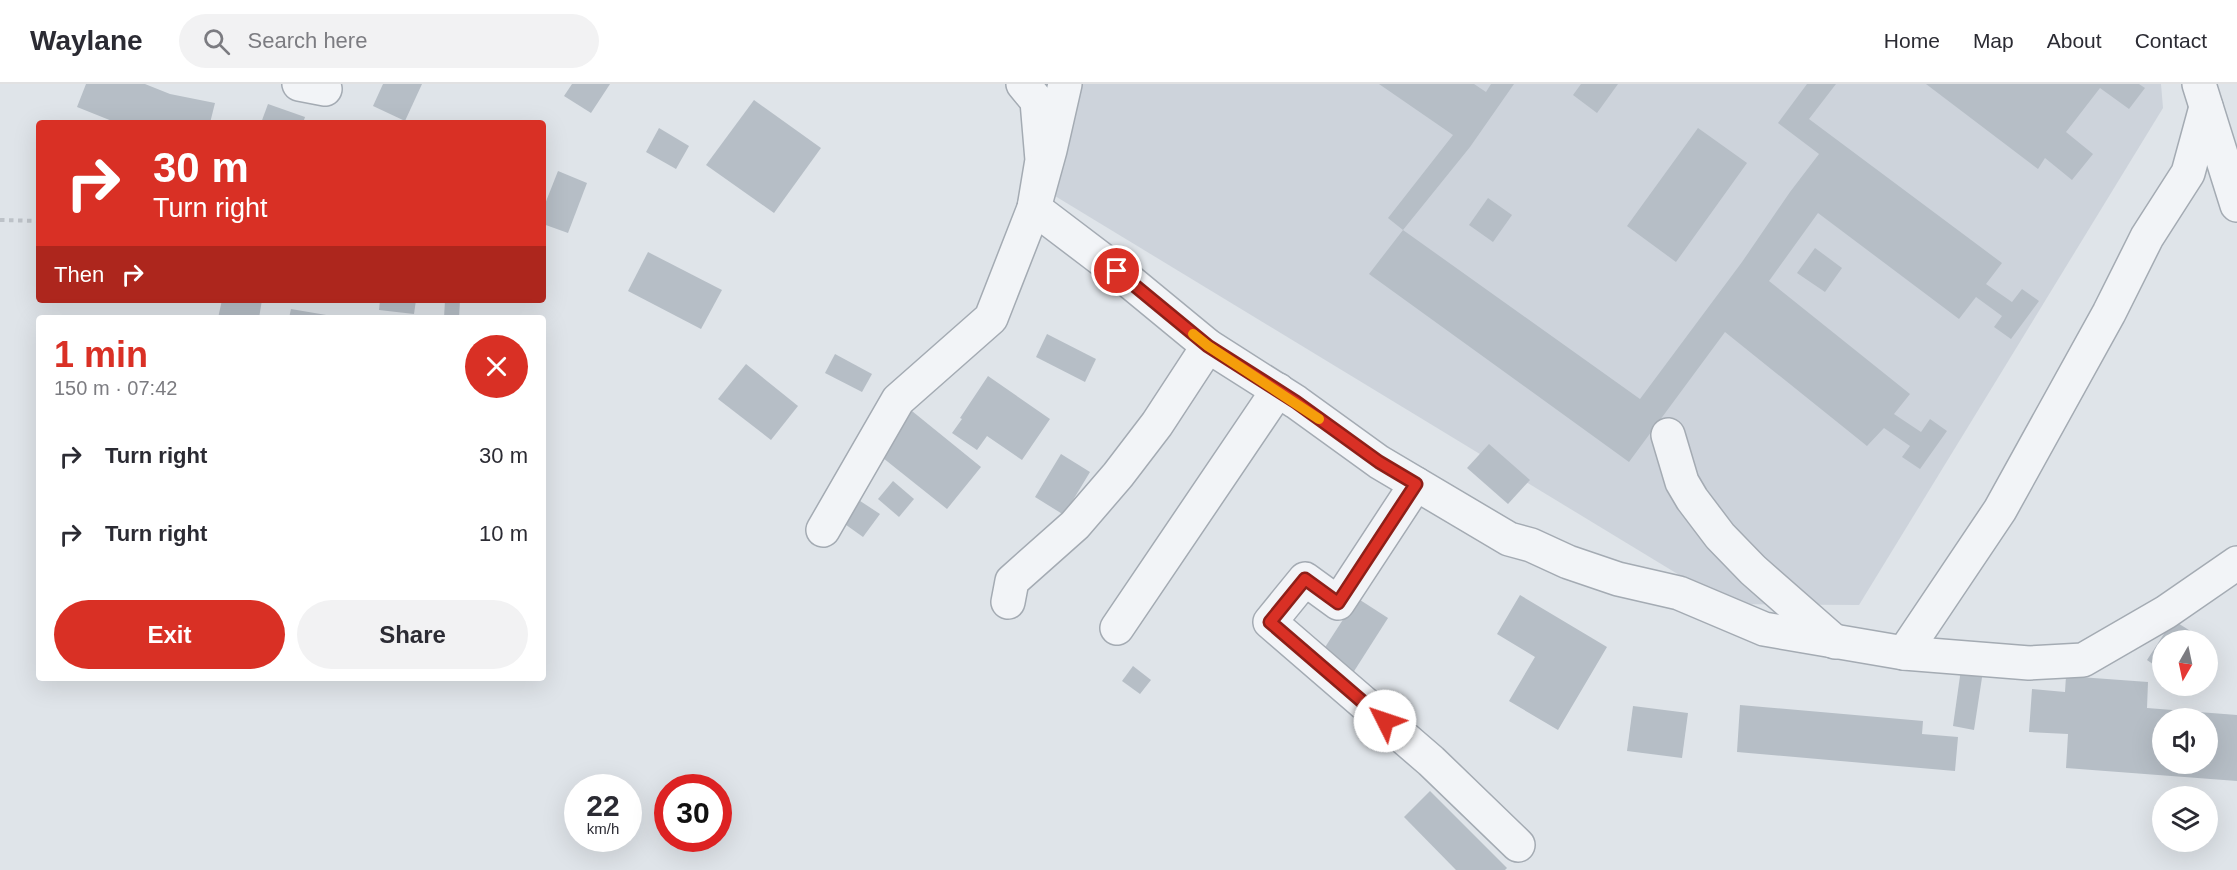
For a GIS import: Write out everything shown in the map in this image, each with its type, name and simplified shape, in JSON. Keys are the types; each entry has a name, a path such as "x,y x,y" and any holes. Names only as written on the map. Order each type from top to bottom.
{"street":[{"path":"1023,84 1037,101 1042,160 1034,208"},
{"path":"823,530 898,400 991,318 1034,208 1065,84"},
{"path":"2203,95 2237,205"},
{"path":"1904,653 2000,510 2109,313 2147,237 2188,173 2203,95"},
{"path":"1034,208 1117,271 1208,346 1278,390 1379,462 1509,539 1531,545 1568,562 1617,579 1679,593 1764,629 1904,653 2029,663 2083,660 2166,612 2237,563"},
{"path":"1008,602 1012,581 1075,525 1118,475 1157,424 1208,346"},
{"path":"1117,628 1278,390"},
{"path":"1668,435 1682,482 1720,536 1754,570 1835,642"},
{"path":"1416,484 1338,603 1305,579 1270,622 1431,761 1518,844"}],"path":[{"path":"0,220 36,221"}],"shaded area":[{"path":"1041,84 2161,84 2163,108 1859,605 1727,604 1027,179"}],"building":[{"path":"86,84 145,84 170,94 215,103 211,120 110,120 77,107"},
{"path":"383,84 422,84 405,120 373,106"},
{"path":"572,84 610,84 591,113 564,96"},
{"path":"1379,84 1474,84 1486,92 1491,84 1514,84 1470,147 1403,230 1388,218 1453,135"},
{"path":"1581,84 1618,84 1597,113 1573,95"},
{"path":"1807,84 1836,84 1809,119 2002,263 1986,284 2012,302 2022,289 2039,301 2011,339 1994,327 2002,316 1976,297 1959,319 1818,213 1769,281 1910,394 1894,414 1921,432 1930,419 1947,431 1920,469 1902,457 1910,446 1884,428 1867,446 1725,332 1629,462 1369,274 1403,230 1640,399 1819,154 1778,123"},
{"path":"1926,84 2139,84 2145,88 2129,109 2100,88 2066,132 2093,154 2072,180 2045,158 2038,169"},
{"path":"754,100 821,148 774,213 706,165"},
{"path":"268,104 305,117 304,120 262,120"},
{"path":"659,128 689,146 676,169 646,152"},
{"path":"1698,128 1747,163 1676,262 1627,226"},
{"path":"558,171 587,183 568,233 546,225 546,201"},
{"path":"1488,198 1512,215 1493,242 1469,225"},
{"path":"1815,248 1842,268 1825,292 1797,273"},
{"path":"648,252 722,290 701,329 628,291"},
{"path":"221,303 262,303 260,315 219,315"},
{"path":"380,303 416,303 414,314 379,310"},
{"path":"445,303 460,303 459,315 444,315"},
{"path":"291,309 326,315 290,315"},
{"path":"1047,334 1096,359 1085,382 1036,357"},
{"path":"835,354 872,374 862,392 825,373"},
{"path":"746,364 798,406 771,440 718,399"},
{"path":"988,376 1050,419 1022,460 987,436 977,450 952,433"},
{"path":"907,407 981,467 947,509 873,450"},
{"path":"1489,444 1530,480 1508,504 1467,468"},
{"path":"1061,454 1090,472 1064,515 1035,497"},
{"path":"893,481 914,499 899,517 878,499"},
{"path":"851,495 880,514 863,537 835,517"},
{"path":"1520,595 1607,647 1558,730 1509,701 1535,657 1497,634"},
{"path":"1357,598 1388,618 1351,676 1320,655"},
{"path":"2173,620 2189,630 2166,630"},
{"path":"2152,652 2152,663 2147,660"},
{"path":"1133,666 1151,680 1140,694 1122,681"},
{"path":"1961,669 1983,671 1974,730 1953,726"},
{"path":"2066,676 2148,682 2147,708 2152,708 2152,774 2218,774 2218,714 2237,715 2237,781 2066,768 2068,734 2029,732 2032,689 2065,692"},
{"path":"1740,705 1923,721 1922,734 1958,737 1955,771 1737,752"},
{"path":"1633,706 1688,713 1682,758 1627,751"},
{"path":"1430,791 1507,868 1505,870 1456,870 1404,817"}],"slow traffic":[{"path":"1193,334 1319,419"}],"route":[{"path":"1117,271 1208,346 1296,402 1379,462 1416,484 1338,603 1305,579 1270,622 1385,721"}]}
